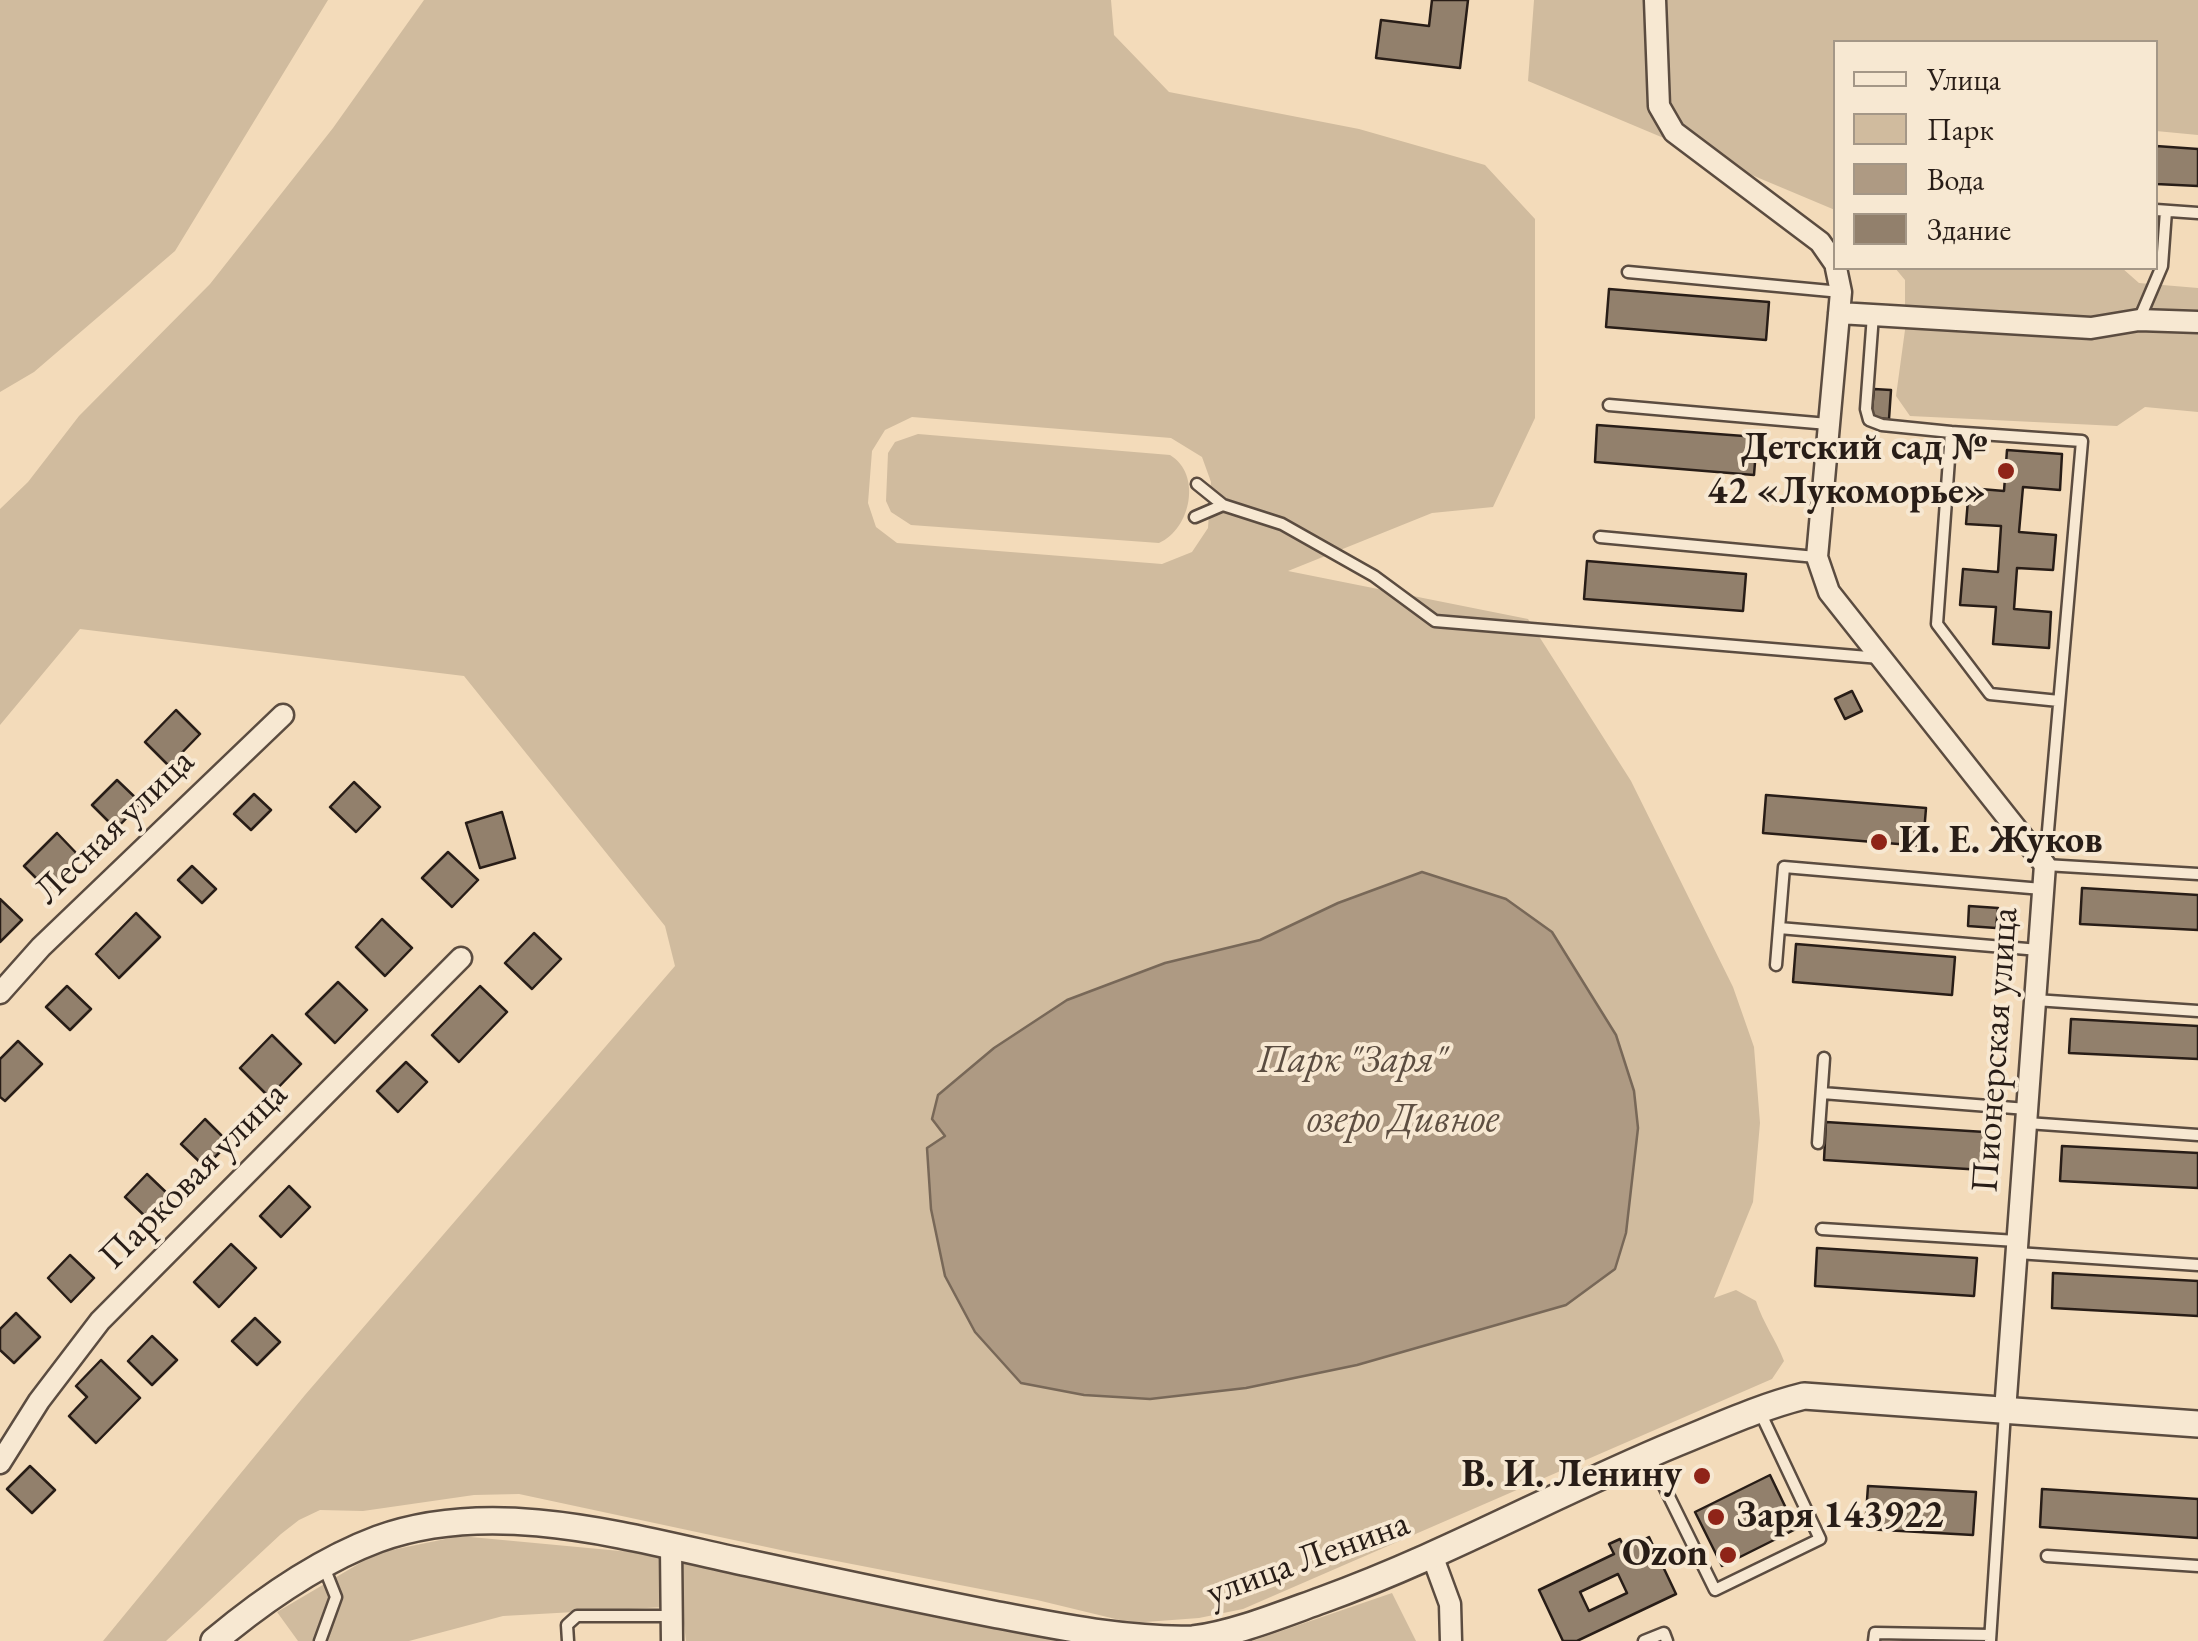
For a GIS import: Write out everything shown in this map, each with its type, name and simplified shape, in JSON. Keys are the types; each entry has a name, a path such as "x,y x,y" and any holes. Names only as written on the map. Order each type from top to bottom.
{"street":[{"path":"1655,0 1659,106 1674,132 1820,242 1833,262"},
{"name":"Пионерская улица","path":"1836,270 1840,302 1817,557 1829,592 2045,865 2005,1410"},
{"path":"1840,302 1873,315 2091,328 2139,320 2198,322"},
{"name":"Лесная улица","path":"0,994 40,947 283,715"},
{"name":"Парковая улица","path":"0,1462 39,1401 100,1321 462,958"},
{"name":"улица Ленина","path":"214,1641 323,1565 380,1538 447,1523 569,1527 1053,1626 1139,1640 1195,1640 1286,1613 1432,1556 1648,1455 1804,1396 2198,1424"},
{"path":"671,1547 672,1641"},
{"path":"1432,1556 1450,1604 1451,1641"}],"lane":[{"path":"2139,320 2162,266 2161,211 2198,213"},
{"path":"1628,272 1840,302"},
{"path":"1873,315 1866,408 1869,420 1882,425 1951,432 2082,441 2045,865 2198,874"},
{"path":"1609,405 1828,424"},
{"path":"1951,432 1937,624 1990,694 2059,700"},
{"path":"1197,484 1224,505 1282,524 1374,576 1435,621 1881,658"},
{"path":"1195,517 1224,505"},
{"path":"1600,537 1817,557"},
{"path":"1776,965 1784,868 2043,889"},
{"path":"1779,928 2039,950"},
{"path":"2035,1000 2198,1011"},
{"path":"1818,1143 1824,1058"},
{"path":"1822,1093 2198,1134"},
{"path":"1822,1229 2198,1265"},
{"path":"1648,1455 1715,1590 1820,1539 1759,1410"},
{"path":"1874,1641 1875,1633 1990,1638 2005,1410"},
{"path":"2047,1556 2198,1566"},
{"path":"320,1641 336,1597 323,1565"},
{"path":"568,1641 568,1624 577,1616 672,1616"},
{"path":"1644,1641 1664,1633 1668,1641"}],"green space":[{"path":"0,0 328,0 175,251 34,372 0,392"},
{"name":"Парк \"Заря\"","path":"424,0 1111,0 1114,35 1169,92 1359,129 1485,165 1535,219 1535,418 1493,507 1432,513 1288,571 1528,619 1631,781 1733,987 1754,1047 1760,1123 1753,1202 1714,1298 1736,1290 1756,1301 1784,1361 1772,1379 1243,1609 1199,1618 1132,1623 519,1494 474,1495 363,1511 320,1510 281,1534 166,1641 103,1641 305,1395 675,966 665,926 464,676 80,629 0,725 0,509 28,482 79,416 210,284 333,128","holes":["912,417 1171,438 1202,457 1211,482 1208,528 1192,552 1162,564 897,543 876,527 868,503 872,451 885,430"]},
{"path":"1534,0 2198,0 2198,135 2158,131 2158,40 1833,40 1833,209 1528,81"},
{"path":"1897,270 2124,270 2139,283 2198,288 2198,412 2145,407 2117,426 1910,416 1896,396 1905,330 1905,280"},
{"path":"918,434 1170,455 1186,475 1189,488 1185,514 1179,526 1159,543 911,525 891,512 886,501 888,453 895,442"},
{"path":"460,1536 631,1552 1059,1641 686,1641 682,1606 503,1616 409,1641 298,1641 277,1612 377,1553"},
{"path":"1392,1593 1416,1641 1252,1641"}],"water":[{"name":"озеро Дивное","path":"1422,872 1506,899 1552,932 1616,1035 1634,1091 1638,1128 1626,1233 1615,1269 1566,1305 1357,1365 1246,1388 1150,1399 1084,1395 1021,1383 975,1332 945,1276 931,1209 927,1148 945,1136 932,1119 938,1095 994,1048 1067,1000 1165,963 1260,940 1338,903"}],"building":[{"path":"1432,0 1468,0 1460,68 1376,58 1381,20 1429,26"},
{"path":"2158,146 2198,149 2198,186 2158,184"},
{"path":"1609,289 1769,302 1766,340 1606,327"},
{"path":"1874,389 1891,390 1889,419 1871,418"},
{"path":"1597,425 1757,437 1754,475 1595,462"},
{"path":"2007,450 2062,454 2060,490 2023,487 2019,532 2056,535 2053,570 2017,568 2014,609 2051,612 2049,648 1993,644 1996,607 1960,605 1963,569 1998,572 2001,526 1966,524 1969,488 2004,491"},
{"path":"1587,561 1746,574 1743,611 1584,599"},
{"path":"1852,691 1862,711 1845,719 1835,699"},
{"path":"176,710 200,734 169,766 145,742"},
{"path":"117,780 141,803 116,829 92,805"},
{"path":"354,782 380,807 356,832 330,807"},
{"path":"254,794 271,810 251,830 234,814"},
{"path":"1766,795 1926,808 1923,846 1763,833"},
{"path":"502,812 515,858 480,868 466,823"},
{"path":"57,833 80,857 48,890 24,866"},
{"path":"448,852 478,880 452,907 422,878"},
{"path":"192,866 216,889 202,903 178,880"},
{"path":"2082,888 2198,895 2198,930 2080,924"},
{"path":"0,899 22,920 0,942"},
{"path":"1969,906 1998,908 1996,928 1968,926"},
{"path":"136,913 160,937 119,978 96,954"},
{"path":"382,919 412,948 385,976 356,947"},
{"path":"534,933 561,959 532,989 505,963"},
{"path":"1796,944 1955,957 1952,995 1793,982"},
{"path":"338,982 367,1010 335,1043 306,1014"},
{"path":"67,986 91,1009 70,1030 46,1007"},
{"path":"480,986 507,1012 459,1062 432,1035"},
{"path":"2071,1019 2198,1026 2198,1059 2069,1053"},
{"path":"272,1035 301,1064 269,1097 240,1068"},
{"path":"18,1041 42,1064 5,1101 0,1097 0,1059"},
{"path":"406,1062 427,1082 398,1112 377,1091"},
{"path":"205,1119 229,1143 205,1167 181,1144"},
{"path":"1826,1122 1985,1132 1983,1170 1824,1160"},
{"path":"2062,1146 2198,1153 2198,1188 2060,1181"},
{"path":"147,1174 171,1197 149,1220 125,1197"},
{"path":"289,1186 310,1207 281,1237 260,1216"},
{"path":"231,1244 256,1268 219,1307 194,1282"},
{"path":"1817,1248 1977,1258 1974,1296 1815,1286"},
{"path":"70,1255 94,1278 71,1302 48,1278"},
{"path":"2053,1273 2198,1281 2198,1316 2052,1308"},
{"path":"16,1313 40,1337 14,1363 0,1350 0,1329"},
{"path":"255,1318 280,1342 257,1365 232,1341"},
{"path":"152,1336 177,1360 152,1385 128,1361"},
{"path":"101,1360 140,1398 96,1443 69,1416 87,1397 76,1386"},
{"path":"30,1466 55,1490 32,1513 7,1489"},
{"path":"1770,1475 1796,1529 1722,1566 1695,1512"},
{"path":"1868,1486 1976,1492 1973,1535 1865,1529"},
{"path":"2042,1489 2198,1499 2198,1538 2040,1527"},
{"path":"1649,1537 1676,1594 1577,1641 1563,1641 1539,1590 1614,1554 1609,1544 1620,1539 1625,1549","holes":["1618,1574 1627,1593 1589,1611 1580,1592"]}],"place":[{"name":"Детский сад № 42 «Лукоморье»","path":"2006,471"},
{"name":"И. Е. Жуков","path":"1879,842"},
{"name":"В. И. Ленину","path":"1702,1476"},
{"name":"Заря 143922","path":"1716,1517"},
{"name":"Ozon","path":"1728,1555"}]}
